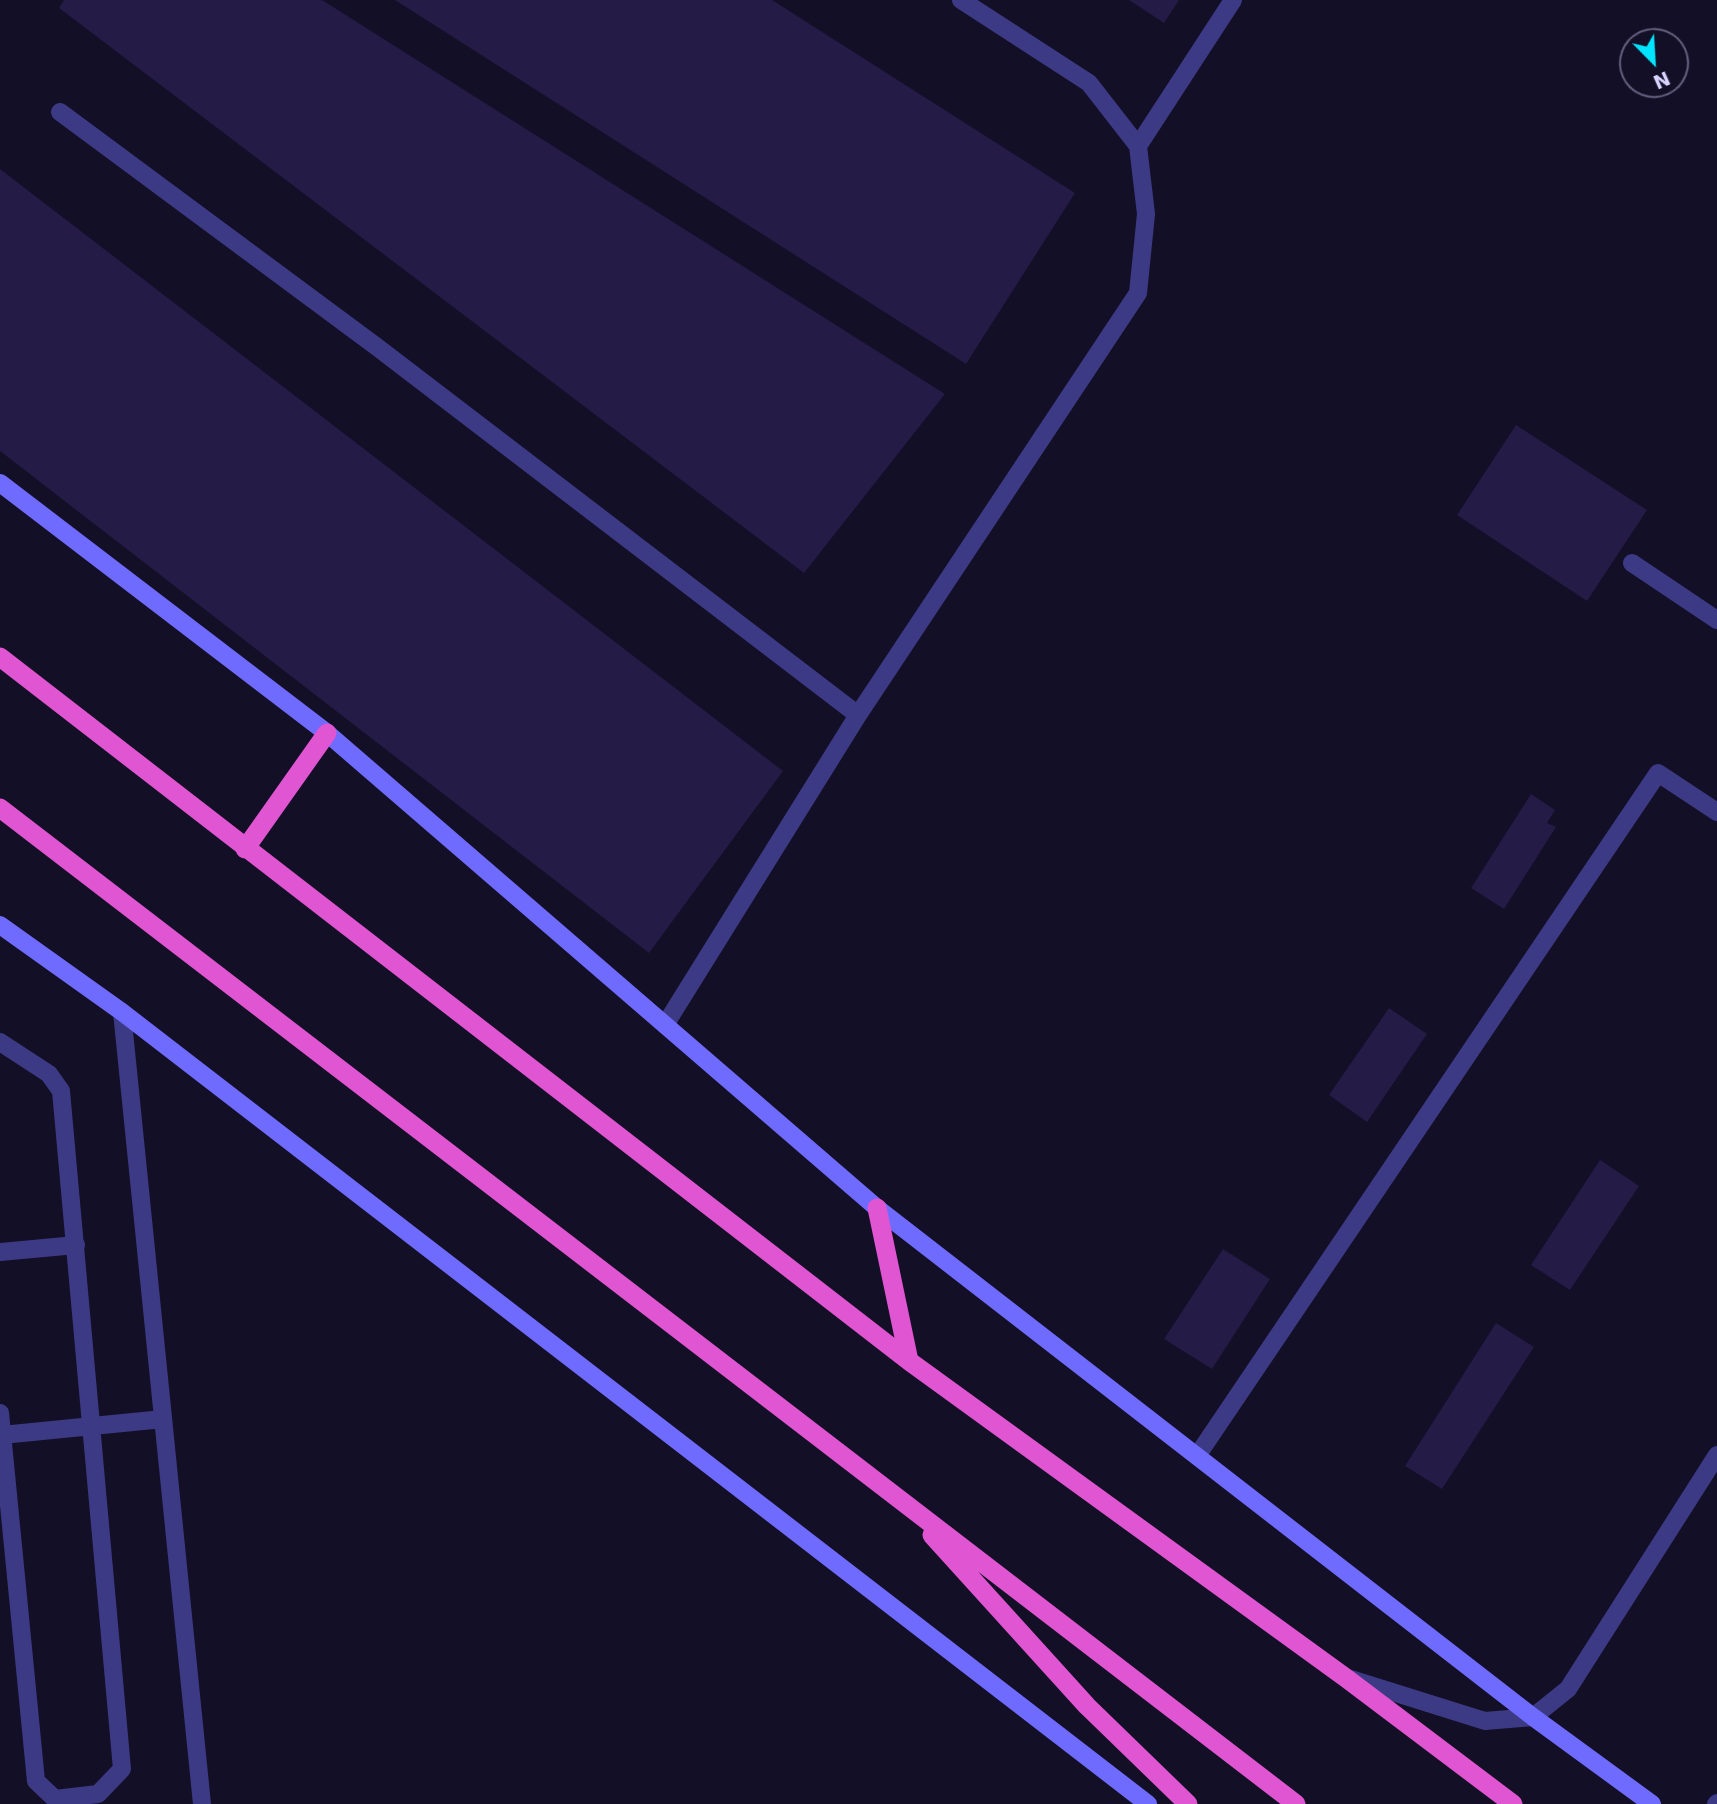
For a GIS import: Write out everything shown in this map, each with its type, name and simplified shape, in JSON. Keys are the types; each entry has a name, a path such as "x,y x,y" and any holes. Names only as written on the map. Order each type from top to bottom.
{"highway":[{"path":"0,657 909,1361 1346,1678 1513,1804"},
{"path":"245,849 327,733"},
{"path":"0,808 1296,1804"},
{"path":"877,1208 909,1361"},
{"path":"898,1498 1087,1706 1188,1804"}],"main road":[{"path":"0,483 327,733 877,1208 1534,1717 1652,1804"},
{"path":"0,925 122,1012 1148,1804"}],"street":[{"path":"665,1025 858,715 1138,293 1146,214 1138,146 1089,83 961,0"},
{"path":"1138,146 1233,0"},
{"path":"60,112 377,347 858,715"},
{"path":"1632,563 1717,620"},
{"path":"1197,1456 1658,773 1717,812"},
{"path":"122,1012 202,1804"},
{"path":"0,1042 49,1074 61,1091 122,1769 99,1794 55,1800 36,1781 0,1413"},
{"path":"0,1252 76,1245"},
{"path":"2,1435 163,1419"},
{"path":"1346,1678 1485,1721 1534,1717 1568,1689 1717,1455"}],"building":[{"path":"64,0 322,0 945,394 804,573 59,8"},
{"path":"395,0 772,0 1075,193 966,364"},
{"path":"1129,0 1179,0 1164,23"},
{"path":"0,169 783,771 649,953 0,451"},
{"path":"1516,425 1647,510 1587,601 1457,515"},
{"path":"1531,794 1555,810 1547,823 1556,827 1504,909 1471,888"},
{"path":"1389,1008 1427,1034 1367,1122 1329,1095"},
{"path":"1600,1160 1639,1186 1570,1290 1531,1265"},
{"path":"1223,1249 1270,1279 1212,1369 1164,1339"},
{"path":"1496,1323 1534,1347 1442,1489 1405,1466"}]}
